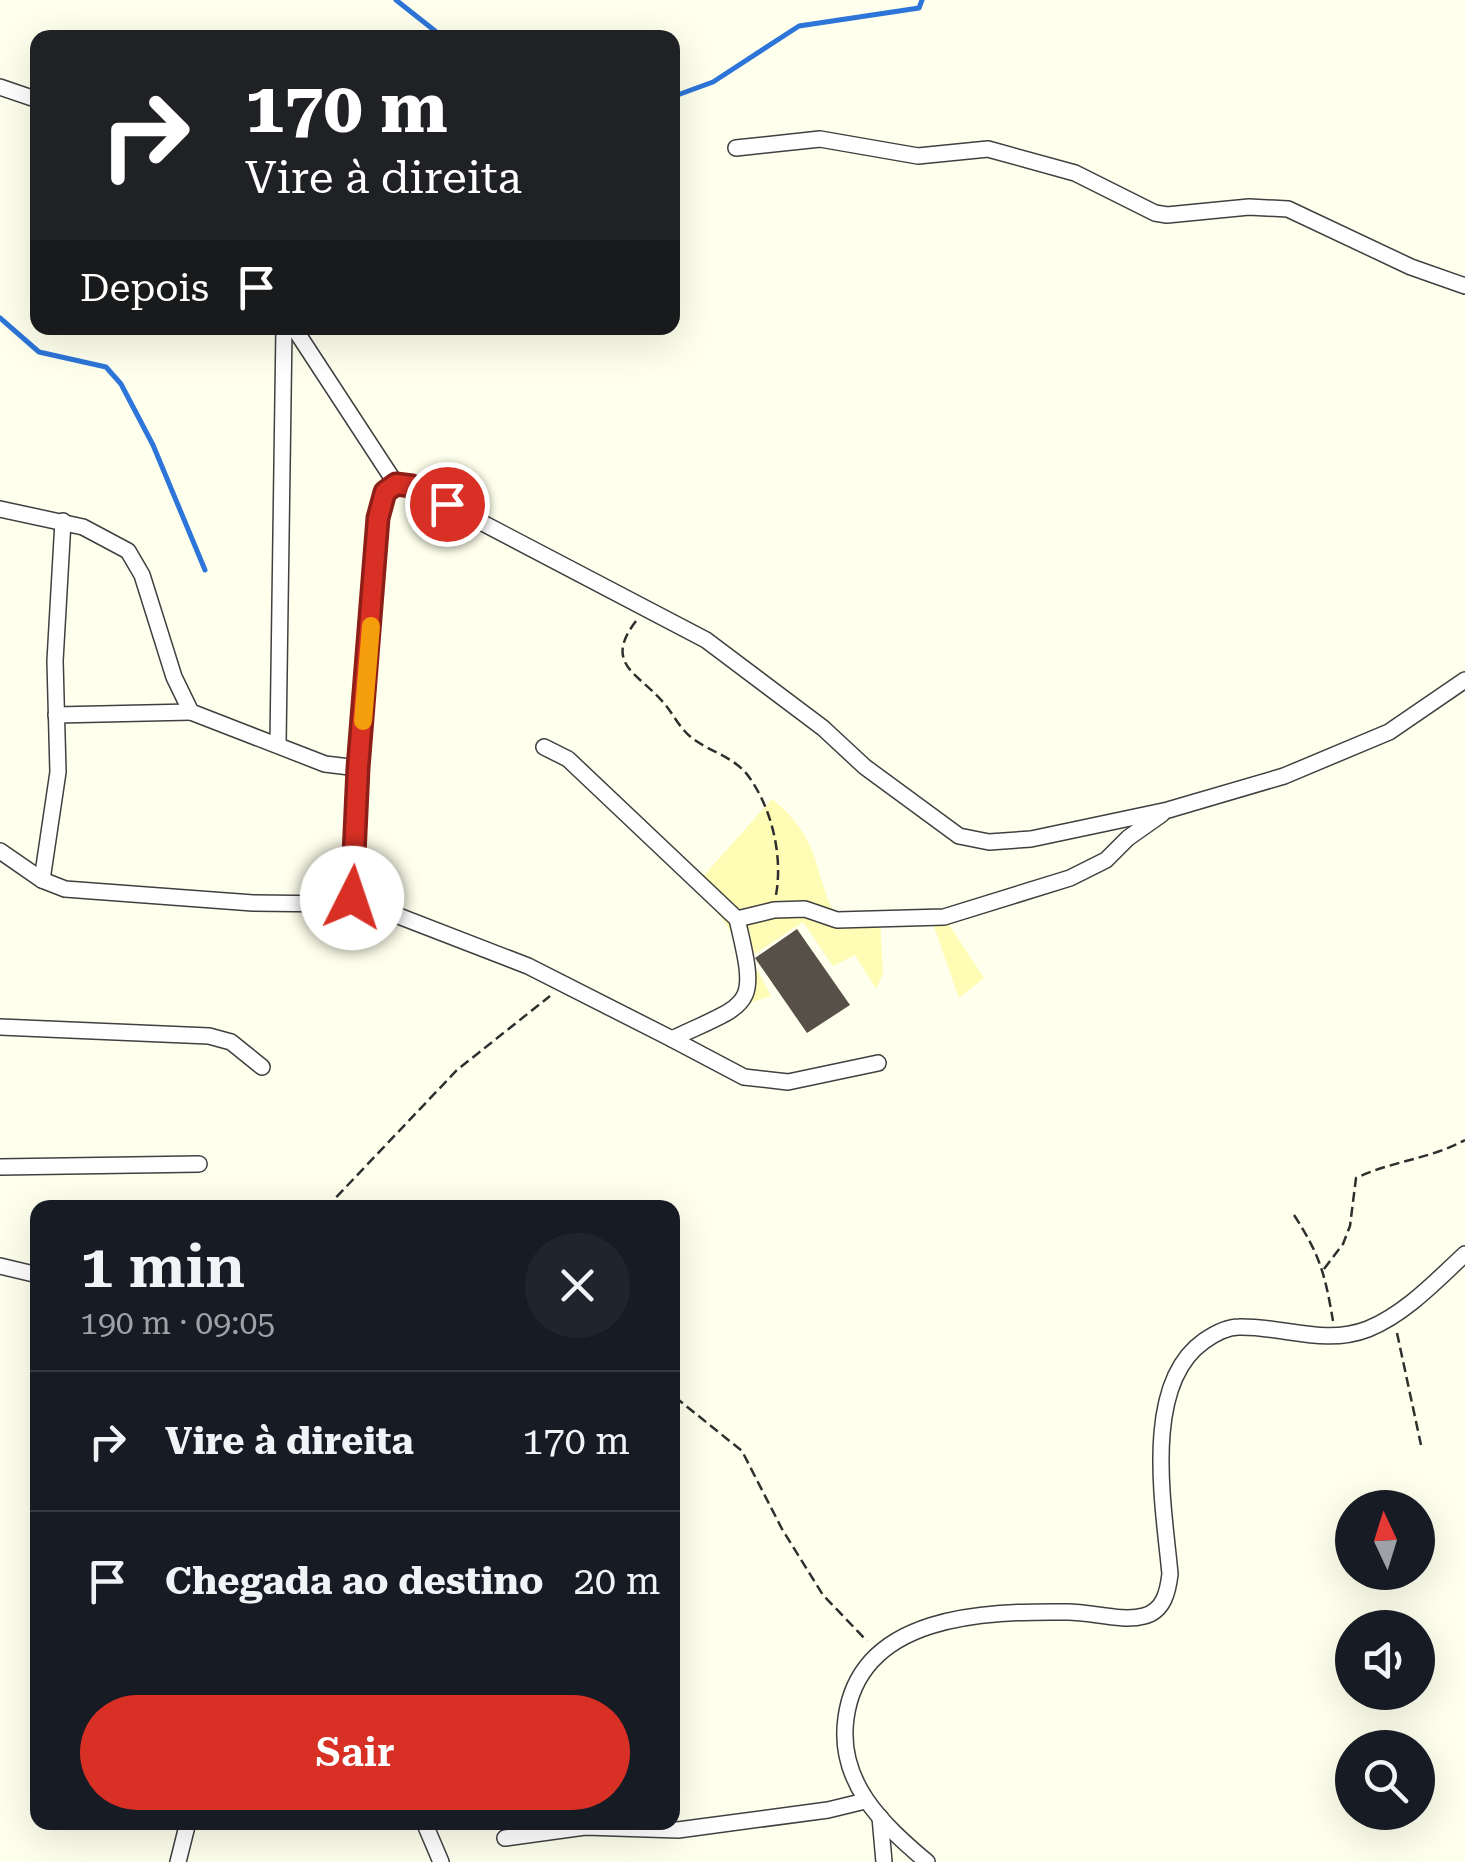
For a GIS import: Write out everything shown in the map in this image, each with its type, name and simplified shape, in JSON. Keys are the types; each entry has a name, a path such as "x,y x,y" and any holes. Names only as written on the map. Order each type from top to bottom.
{"street":[{"path":"0,88 30,97"},
{"path":"736,148 820,139 918,156 988,149 1075,173 1155,213 1249,207 1288,209 1411,267 1465,286"},
{"path":"278,743 284,335"},
{"path":"299,335 396,484"},
{"path":"352,898 378,518 385,492 396,484 412,486 706,640 823,728 864,767 959,836 989,842 1031,839 1168,810 1284,776 1389,732 1465,680"},
{"path":"0,509 63,521 102,535 128,551 142,575 174,676 191,712"},
{"path":"42,880 58,772 56,715 63,521"},
{"path":"56,715 191,712 326,764 358,768"},
{"path":"544,747 568,758 737,919 750,986 741,1006 672,1039"},
{"path":"737,919 774,910 805,909 837,920 944,917 1070,878 1106,860 1128,838 1168,810"},
{"path":"0,851 42,880 65,889 217,901 336,904 352,898 486,948 744,1077 788,1082 878,1063"},
{"path":"0,1027 209,1036 231,1042 262,1068"},
{"path":"0,1167 199,1164"},
{"path":"928,1862 865,1802 849,1770 843,1737 849,1691 879,1652 919,1629 980,1615 1070,1612 1129,1617 1145,1616 1157,1608 1168,1595 1170,1574 1162,1430 1169,1389 1182,1362 1200,1344 1233,1327 1336,1337 1366,1330 1392,1317 1465,1254"},
{"path":"0,1266 30,1273"},
{"path":"680,1830 865,1802"},
{"path":"880,1817 884,1862"},
{"path":"178,1862 186,1830"},
{"path":"427,1830 441,1862"},
{"path":"505,1838 563,1830"}],"path":[{"path":"646,608 628,632 622,650 626,668 664,702 674,720 693,739 748,774 773,830 780,876 774,910"},
{"path":"334,1200 457,1070 563,985"},
{"path":"1324,1269 1343,1244 1350,1226 1356,1178 1434,1156 1465,1140"},
{"path":"1294,1214 1318,1251 1336,1337"},
{"path":"1392,1317 1421,1445"},
{"path":"680,1401 742,1451 782,1529 823,1595 879,1652"}],"sand":[{"path":"772,799 808,842 837,919 880,920 883,974 876,989 855,955 833,966 803,922 750,957 771,996 741,1006 746,955 698,882"},
{"path":"944,917 984,978 959,998 931,918"}],"building":[{"path":"797,929 850,1005 807,1033 755,958"}],"waterway":[{"path":"396,0 434,30"},
{"path":"680,94 713,82 799,26 919,8 922,0"},
{"path":"0,318 39,352 106,367 121,384 153,445 205,570"}],"slow traffic":[{"path":"363,721 371,626"}],"route":[{"path":"352,898 378,518 385,492 396,484 412,486 447,504"}]}
